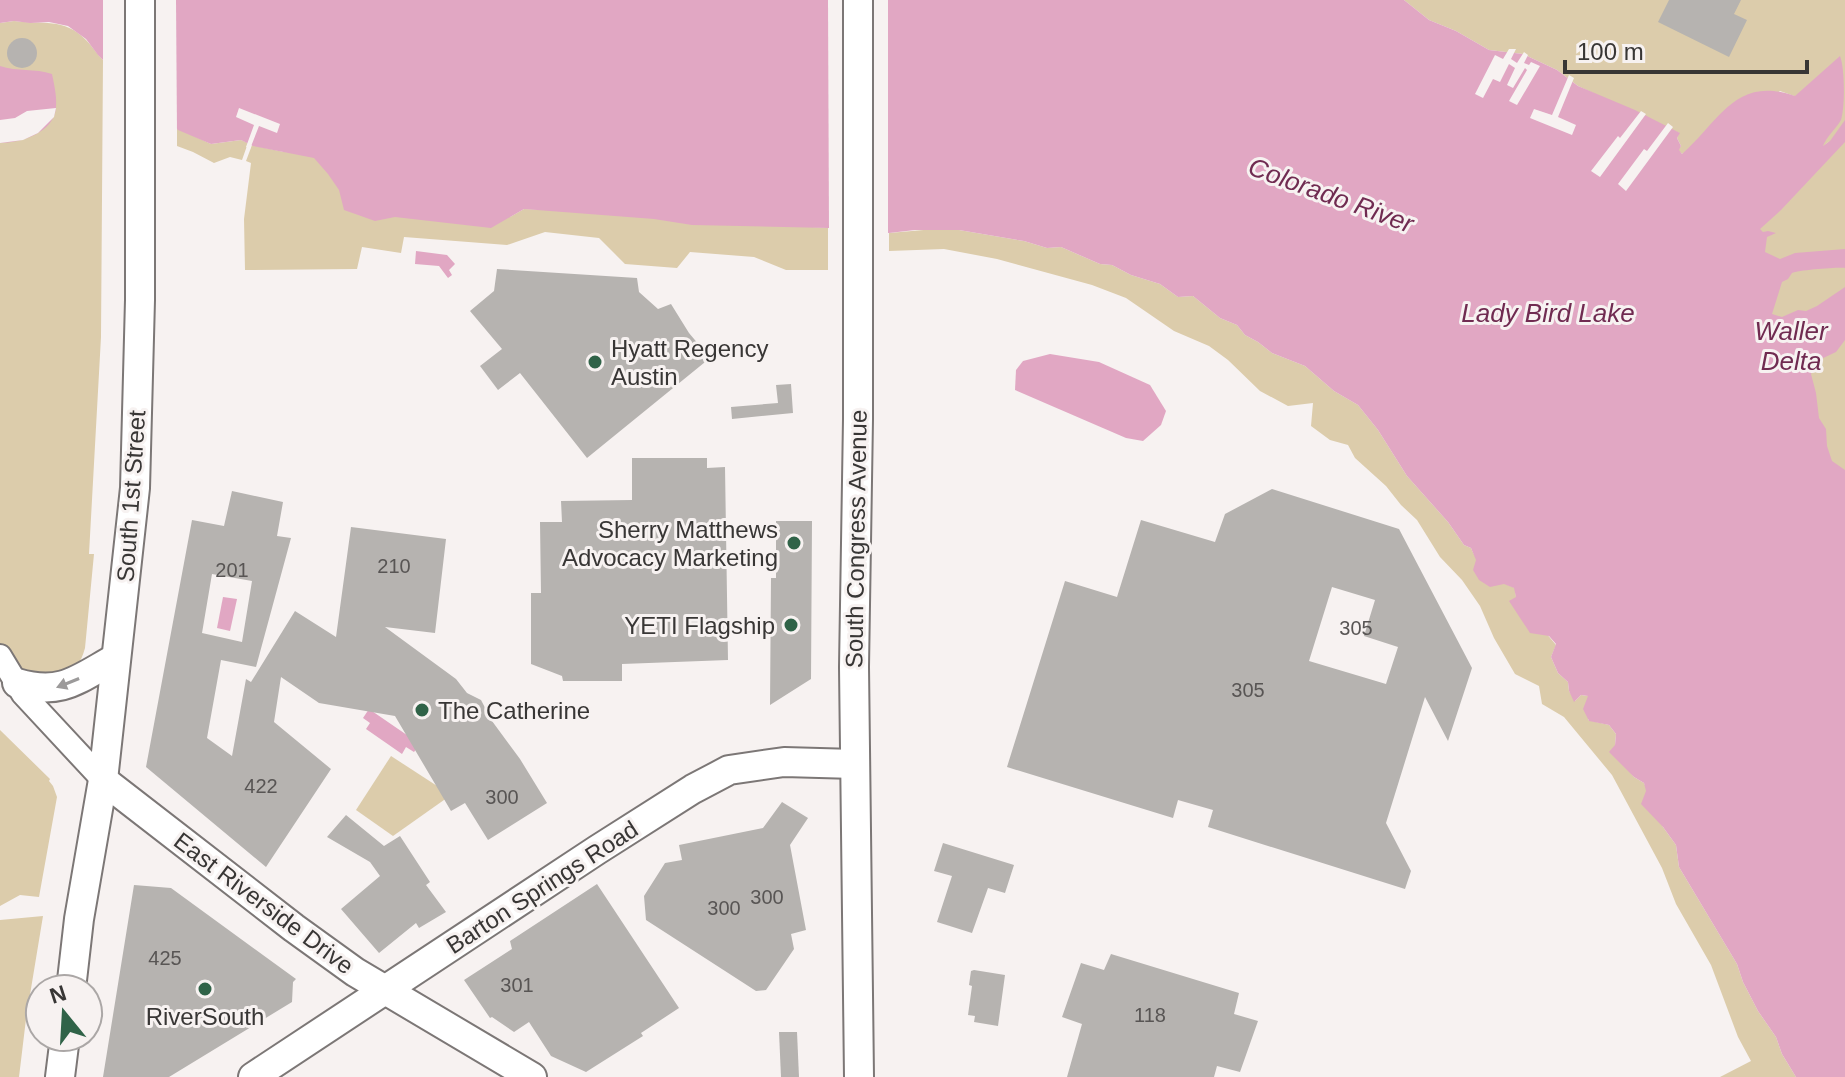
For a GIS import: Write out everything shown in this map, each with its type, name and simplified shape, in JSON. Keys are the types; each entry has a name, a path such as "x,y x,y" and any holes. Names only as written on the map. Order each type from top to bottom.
{"main road":[{"name":"South 1st Street","path":"73,973 103,780 135,488 140,300 140,0"},
{"name":"South Congress Avenue","path":"858,0 858,419 854,667 859,1077"},
{"path":"13,689 55,689 116,658"},
{"name":"Barton Springs Road","path":"253,1077 608,843 729,770 784,762 855,764"},
{"name":"East Riverside Drive","path":"103,780 355,972 532,1077"},
{"path":"60,1077 63,1053"}],"street":[{"name":"East Riverside Drive","path":"0,656 13,689 103,780"}],"shaded area":[{"path":"1404,0 1845,0 1845,495 1698,314 1751,233 1829,141 1823,147 1797,97 1780,91 1682,154 1678,150 1681,146 1677,138 1679,133 1578,86 1557,70 1523,54 1489,50 1429,20"},
{"path":"0,23 52,23 69,28 86,40 103,60 101,337 89,554 94,554 85,648 77,666 62,678 27,673 0,646"},
{"path":"177,128 211,144 241,140 248,143 242,160 230,157 214,163 177,146"},
{"path":"252,145 284,152 321,153 510,217 524,209 553,210 828,228 828,270 786,270 754,257 690,252 677,268 625,264 599,238 545,232 507,245 404,237 401,253 362,247 357,269 245,270 244,219 251,163 246,161"},
{"path":"935,229 1024,241 1047,248 1061,247 1160,284 1178,297 1193,296 1272,353 1305,366 1334,391 1358,405 1407,476 1464,545 1471,548 1489,572 1515,588 1516,597 1556,645 1551,657 1558,673 1568,682 1575,701 1581,695 1588,696 1588,720 1609,725 1616,734 1615,745 1625,766 1644,783 1663,827 1676,845 1679,867 1737,964 1758,1011 1776,1037 1796,1077 1720,1077 1751,1061 1738,1037 1711,965 1676,904 1662,868 1612,775 1564,717 1542,704 1539,686 1515,674 1480,606 1462,580 1440,557 1417,520 1355,458 1348,445 1330,440 1311,426 1313,403 1288,406 1260,391 1209,346 1174,331 1126,298 1092,285 997,259 944,249 889,251 889,233"},
{"path":"0,730 50,779 57,797 39,897 20,895 0,906"},
{"path":"391,756 451,795 393,836 356,810"},
{"path":"43,916 34,973 24,973 24,1036 19,1077 0,1077 0,920"}],"water":[{"name":"Lady Bird Lake","path":"0,0 1404,0 1429,20 1489,50 1523,54 1557,70 1578,86 1680,133 1677,138 1682,154 1719,115 1743,96 1758,91 1775,91 1795,96 1840,56 1844,79 1841,120 1823,146 1845,120 1845,142 1760,229 1776,233 1767,237 1765,252 1780,259 1795,253 1845,249 1845,268 1792,273 1782,282 1772,314 1782,317 1798,310 1806,311 1845,287 1845,340 1836,352 1819,360 1811,374 1819,418 1826,429 1832,461 1845,470 1845,1077 1796,1077 1776,1037 1758,1011 1737,964 1679,867 1676,845 1641,804 1646,791 1644,783 1609,752 1615,745 1616,734 1609,725 1589,721 1583,709 1588,696 1581,695 1574,702 1568,682 1558,673 1551,657 1556,644 1549,636 1530,633 1509,601 1516,597 1514,588 1504,584 1490,587 1479,580 1473,570 1476,560 1471,548 1464,545 1407,476 1358,405 1334,391 1305,366 1272,353 1193,296 1178,297 1160,284 1061,247 1047,248 959,230 889,233 828,228 692,225 524,209 491,228 395,217 375,221 344,210 339,190 314,158 253,146 241,140 211,144 178,130 130,87 86,39 68,26 49,22 0,23"},
{"path":"0,66 52,74 56,107 50,123 36,134 0,143"},
{"path":"416,251 447,255 455,264 449,270 452,275 448,278 439,266 415,264"},
{"path":"1050,354 1099,362 1150,385 1166,411 1161,425 1143,441 1126,438 1015,390 1016,370 1023,361"},
{"path":"223,597 237,599 230,631 217,628"},
{"path":"369,709 420,744 414,752 406,747 402,754 366,729 370,723 363,718"}],"pier":[{"path":"103,0 176,0 177,133 103,67"},
{"path":"828,0 888,0 888,237 829,232"},
{"path":"1509,49 1516,49 1511,59 1517,63 1524,52 1528,55 1524,63 1540,66 1517,105 1509,101 1527,70 1525,68 1513,88 1507,85 1515,68 1509,64 1500,82 1493,79 1483,98 1475,94 1495,55 1503,59"},
{"path":"1569,75 1574,78 1558,117 1576,125 1572,135 1530,118 1534,109 1552,115"},
{"path":"56,108 54,117 38,133 23,140 0,143 0,120 15,118 27,111"},
{"path":"239,108 280,124 277,133 259,126 250,149 246,147 254,125 236,117"},
{"path":"1641,111 1646,114 1600,177 1591,171 1618,136 1620,138"},
{"path":"1668,123 1673,127 1626,191 1618,184"}],"building":[{"path":"1669,0 1741,0 1734,14 1747,20 1729,57 1658,22"},
{"path":"22,38 28,39 36,47 36,59 28,67 22,68 16,67 8,59 7,53 8,47 16,39"},
{"name":"Hyatt Regency Austin","path":"497,269 637,278 639,292 658,309 671,304 710,358 587,458 520,373 498,390 480,366 502,349 470,311 494,291"},
{"path":"791,384 793,413 732,419 731,407 778,403 776,385"},
{"path":"632,458 707,458 707,468 725,467 728,660 622,664 622,681 563,681 562,676 531,664 531,593 541,593 540,522 562,522 561,501 632,500"},
{"path":"1272,489 1399,529 1472,668 1448,741 1425,697 1386,823 1411,871 1405,889 1208,827 1213,810 1178,800 1173,818 1007,767 1065,581 1117,597 1141,520 1215,542 1225,514","holes":["1332,587 1375,600 1364,636 1398,647 1386,684 1309,661"]},
{"path":"232,491 283,502 277,536 291,538 256,667 221,660 207,738 232,756 246,679 251,682 295,611 336,637 351,527 446,539 435,633 385,627 456,679 467,693 481,700 547,803 488,840 465,803 451,811 395,716 319,703 281,677 274,722 331,769 266,867 146,767 192,520 224,526","holes":["212,574 252,581 242,642 202,633"]},
{"name":"YETI Flagship","path":"776,521 812,521 811,679 770,705 771,578 776,578"},
{"path":"782,802 808,818 790,845 806,930 791,934 794,949 766,990 756,991 646,920 644,896 665,863 682,860 679,845 763,828"},
{"path":"346,815 384,846 400,836 430,882 426,885 446,912 419,928 416,923 379,953 341,909 380,876 370,862 327,837"},
{"path":"943,843 1014,865 1005,893 988,888 972,933 937,922 952,876 934,871"},
{"path":"597,884 679,1008 641,1033 643,1036 586,1072 551,1056 529,1022 514,1032 490,1018 464,980 512,949 510,941"},
{"name":"RiverSouth","path":"134,885 171,888 296,979 293,982 292,1002 169,1077 103,1077"},
{"path":"1111,954 1239,993 1234,1014 1258,1021 1240,1072 1217,1066 1214,1077 1067,1077 1082,1024 1062,1017 1081,963 1104,970"},
{"path":"971,971 1005,975 998,1026 974,1022 975,1016 968,1015 972,986 969,985"},
{"path":"779,1032 797,1032 799,1077 781,1077"}],"place":[{"name":"Hyatt Regency Austin","path":"595,362"},
{"name":"Sherry Matthews Advocacy Marketing","path":"794,543"},
{"name":"YETI Flagship","path":"791,625"},
{"name":"The Catherine","path":"422,710"},
{"name":"RiverSouth","path":"205,989"}],"water label":[{"name":"Colorado River","path":"1331,195"},
{"name":"Waller Delta","path":"1791,346"}]}
